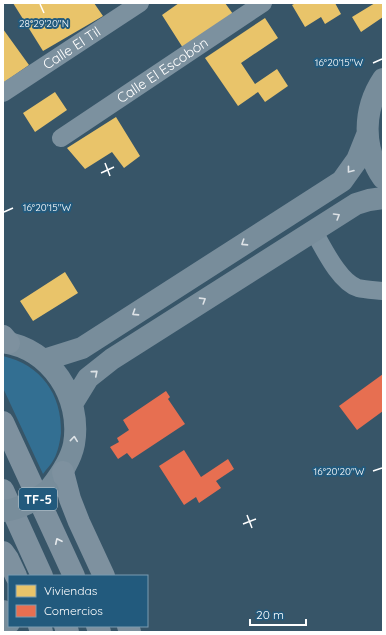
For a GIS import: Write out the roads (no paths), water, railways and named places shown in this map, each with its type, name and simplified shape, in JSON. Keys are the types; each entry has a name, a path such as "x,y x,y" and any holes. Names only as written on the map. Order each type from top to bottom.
{"highway":[{"name":"TF-5","path":"3,422 74,575"},
{"path":"63,472 72,505 104,575"},
{"name":"TF-5","path":"3,490 42,575"},
{"path":"3,552 16,575"}],"main road":[{"path":"383,79 376,90 368,112 367,135 370,153 383,178"},
{"path":"44,360 82,348 342,181 358,160 367,135"},
{"path":"72,404 88,378 112,358 356,204 383,198"},
{"path":"3,511 13,510 29,504 48,491 63,472 74,445 76,424 69,394 53,368 29,350 5,340"},
{"path":"3,611 8,621"}],"street":[{"name":"Calle El Til","path":"3,94 140,3"},
{"name":"Calle El Escobón","path":"61,138 263,3"},
{"path":"313,230 331,261 344,279 357,287 383,291"}]}
